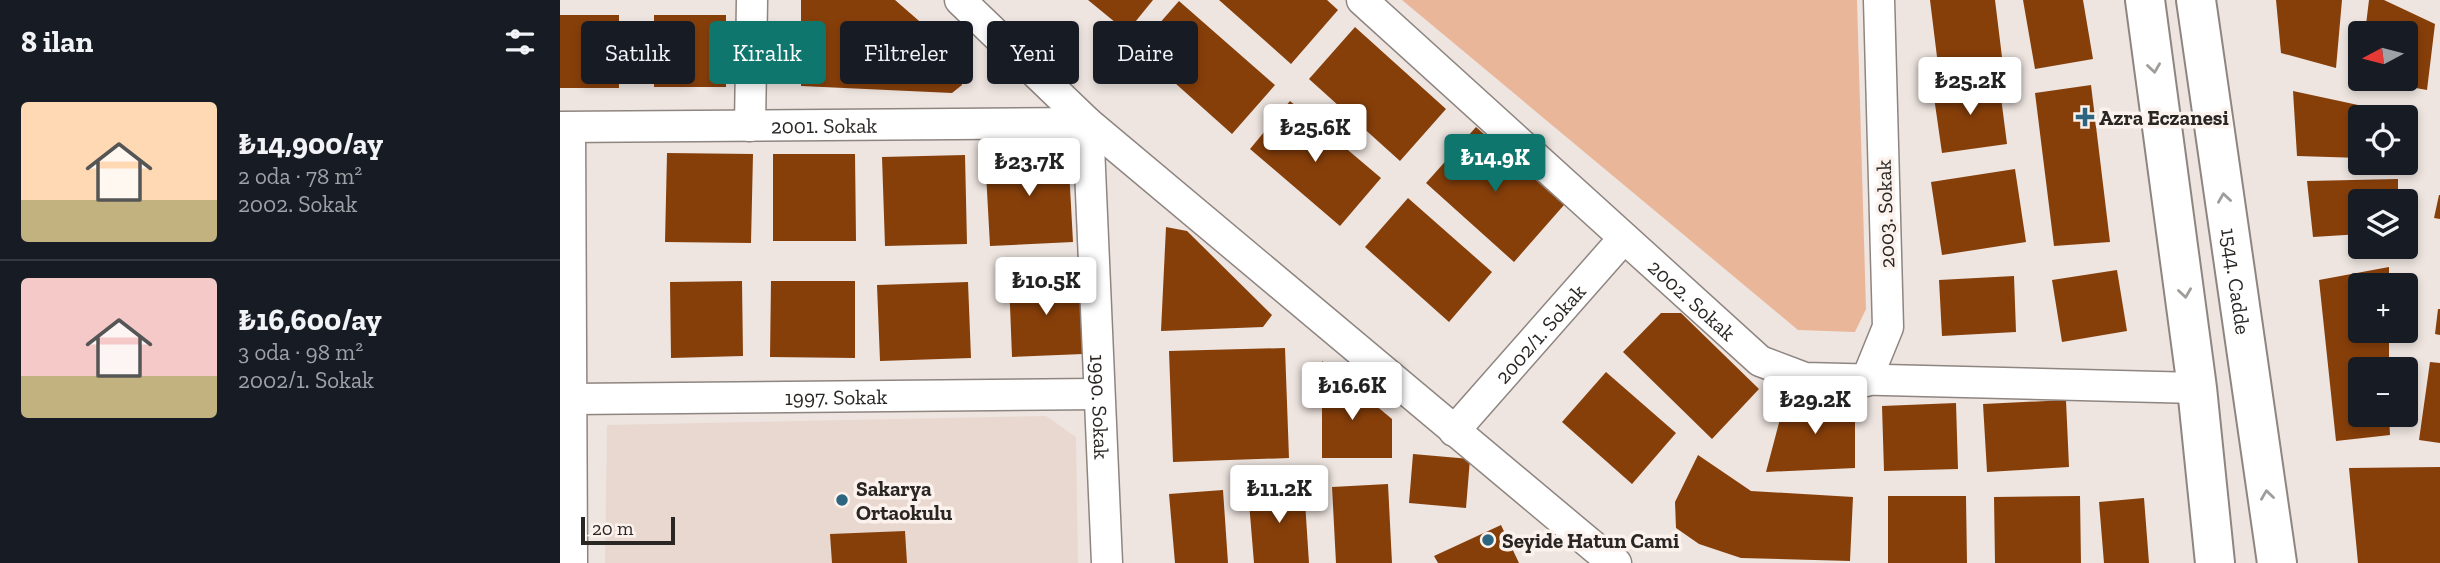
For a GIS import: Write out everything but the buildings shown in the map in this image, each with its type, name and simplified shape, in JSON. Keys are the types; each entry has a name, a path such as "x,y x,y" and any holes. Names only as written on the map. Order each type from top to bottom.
{"main road":[{"path":"2145,0 2197,388 2215,563"},
{"name":"1544. Cadde","path":"2196,0 2277,563"}],"street":[{"path":"750,126 752,0"},
{"path":"960,0 1088,123 1454,431 1616,563"},
{"name":"2002. Sokak","path":"1362,0 1760,361 1805,378 2197,388"},
{"name":"2003. Sokak","path":"1866,380 1888,327 1880,0"},
{"name":"2001. Sokak","path":"565,128 1088,123"},
{"name":"1990. Sokak","path":"1088,123 1107,563"},
{"path":"565,128 572,399 572,563"},
{"name":"2002/1. Sokak","path":"1454,431 1624,238"},
{"name":"1997. Sokak","path":"572,399 1099,394"}],"shaded area":[{"path":"1402,0 1857,0 1866,309 1855,332 1798,330"},
{"name":"Sakarya Ortaokulu","path":"1046,416 1076,437 1078,563 605,563 607,425"}],"place":[{"name":"Azra Eczanesi","path":"2085,117"},
{"name":"Sakarya Ortaokulu","path":"842,500"},
{"name":"Seyide Hatun Cami","path":"1488,540"}]}
